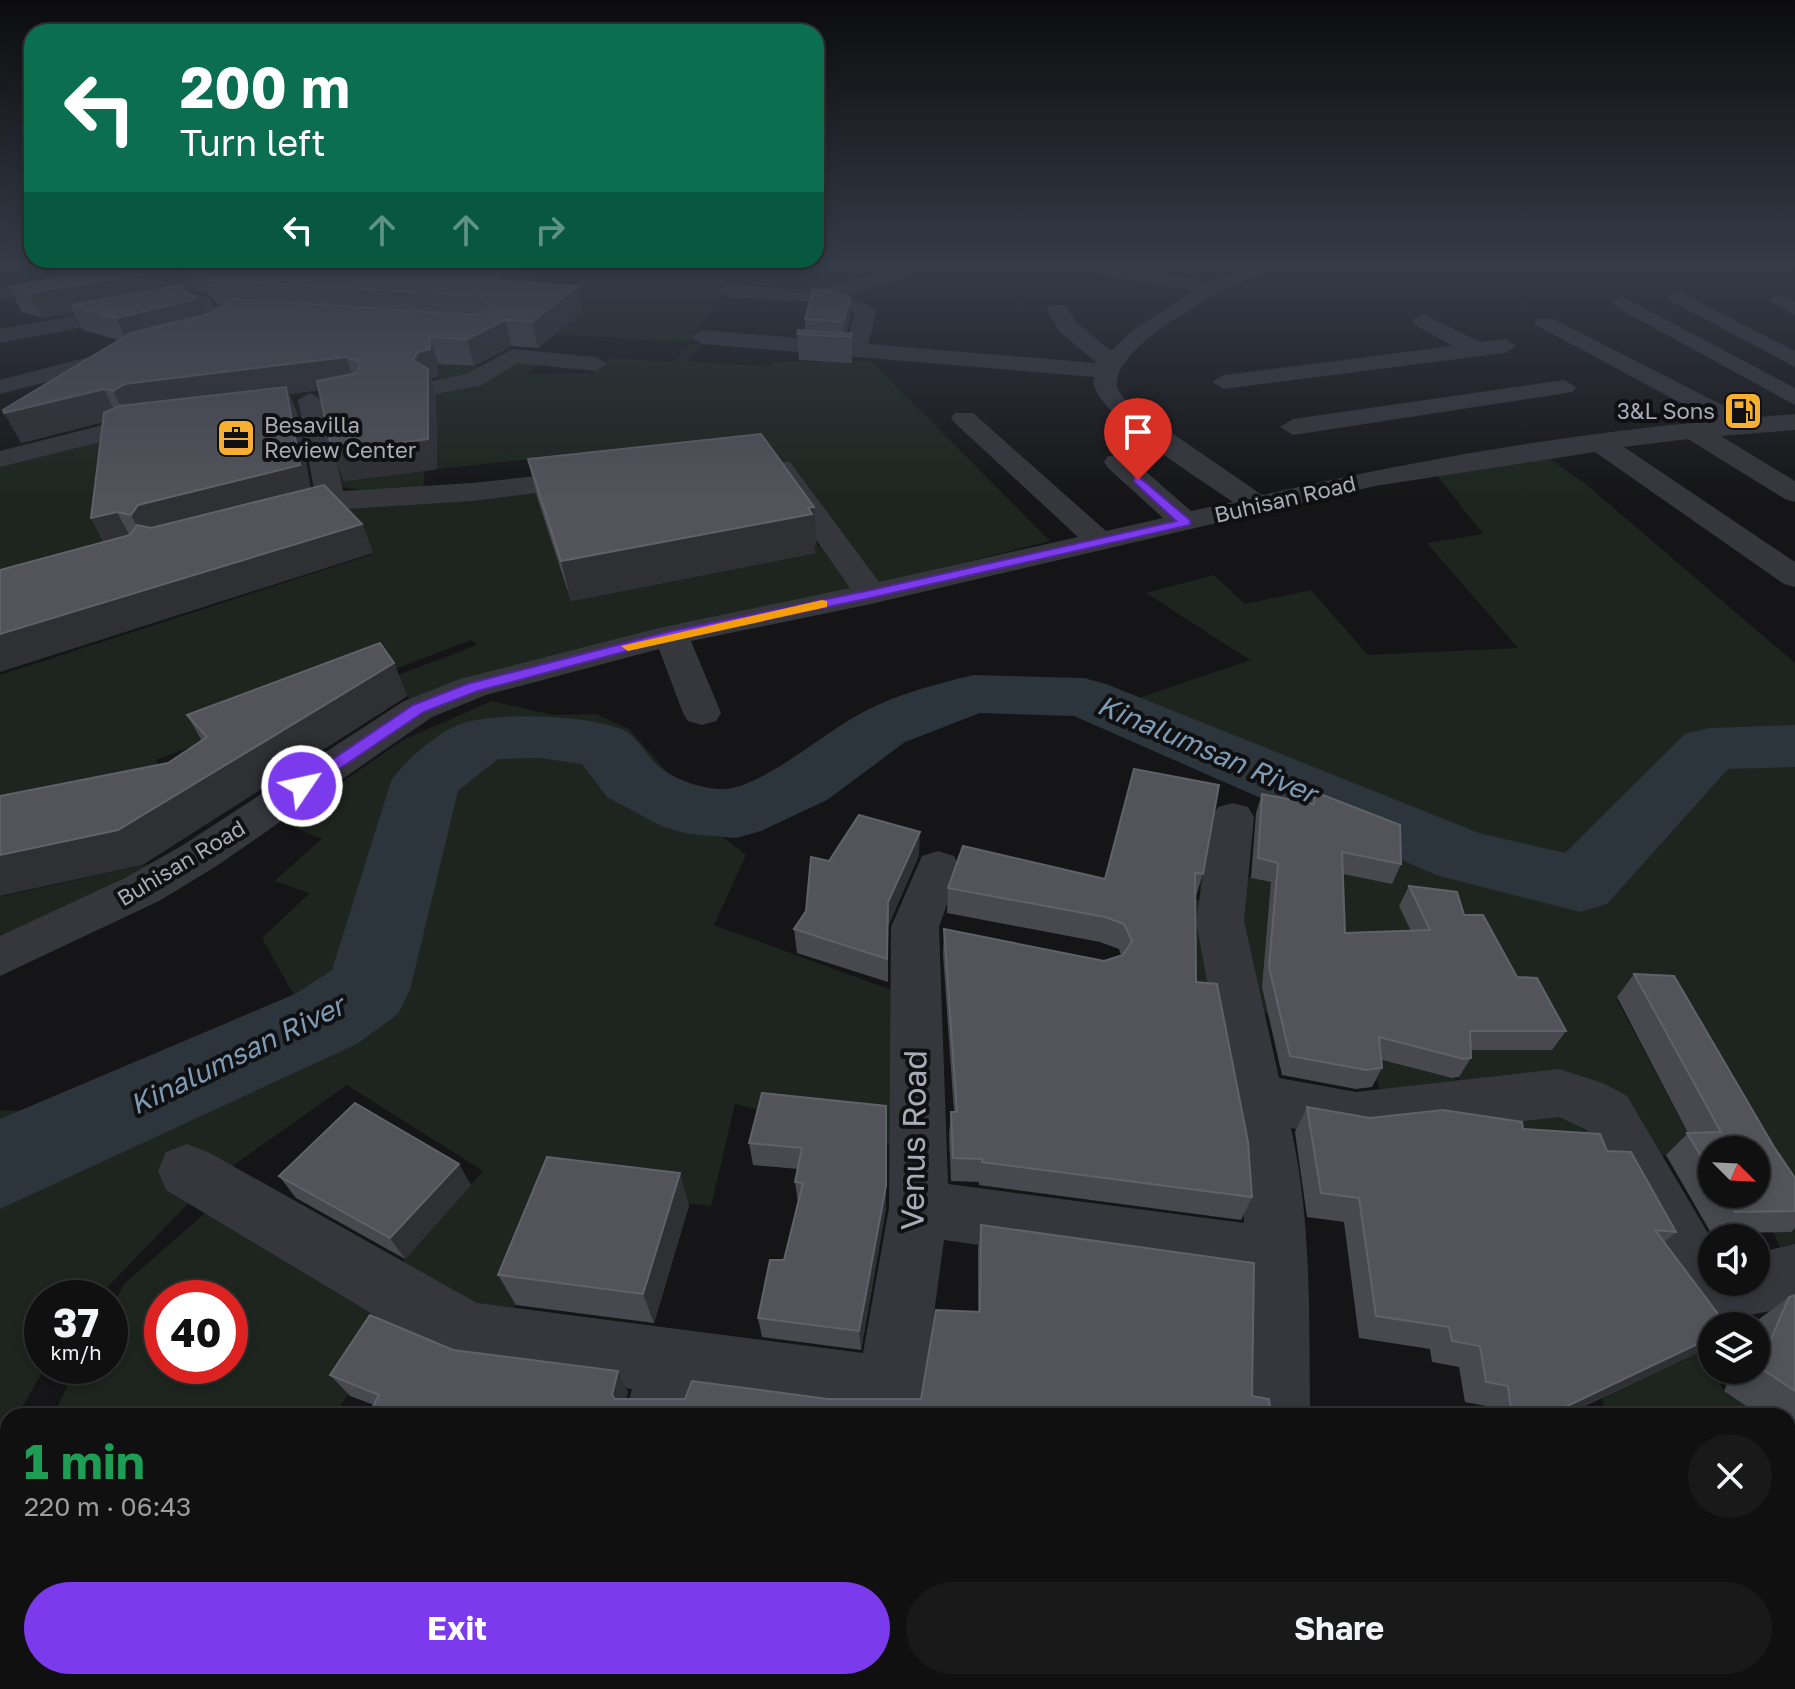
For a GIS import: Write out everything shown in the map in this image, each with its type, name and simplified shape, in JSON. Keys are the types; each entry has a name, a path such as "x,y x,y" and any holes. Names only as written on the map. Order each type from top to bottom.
{"street":[{"path":"759,342 1110,367"},
{"path":"855,350 858,342"},
{"path":"1084,342 1110,367"},
{"path":"1136,342 1110,367 1104,382 1107,393 1118,407 1260,507"},
{"path":"1462,342 1477,350"},
{"path":"1579,342 1649,378 1795,493"},
{"path":"1673,342 1778,423"},
{"path":"1761,342 1795,360"},
{"path":"1224,382 1327,370 1373,352 1406,360 1505,346"},
{"path":"0,387 143,349"},
{"path":"1296,350 1327,370"},
{"path":"1373,352 1444,407 1480,428"},
{"path":"436,387 473,380 513,356 595,364"},
{"path":"1602,381 1649,378"},
{"path":"1293,427 1564,387"},
{"path":"279,405 340,396"},
{"path":"310,400 331,501"},
{"path":"964,418 1101,542"},
{"name":"Buhisan Road","path":"0,957 143,889 199,856 418,709 473,687 671,635 871,594 1260,507 1375,478 1601,444 1696,418 1778,423"},
{"path":"0,459 119,429"},
{"path":"1446,441 1492,435 1528,456"},
{"path":"1601,444 1795,577"},
{"path":"757,459 775,461 871,594"},
{"path":"1118,462 1185,522"},
{"path":"301,509 331,501 472,492 615,476"},
{"path":"671,635 702,713"},
{"path":"1233,817 1220,921 1270,1165 1277,1257 1276,1408"},
{"name":"Venus Road","path":"887,1403 919,1208 938,932 938,867"},
{"path":"1256,1098 1356,1116 1559,1093 1584,1100 1607,1113 1699,1277 1718,1288 1738,1289 1795,1275"},
{"path":"187,1171 469,1335 666,1388 887,1403"},
{"path":"919,1208 1277,1257"}],"shaded area":[{"path":"475,342 517,342 506,350 484,349 449,365 480,367 467,378 438,381 439,352"},
{"path":"691,344 701,345 687,361 770,367 774,362 871,361 1050,541 410,700 393,677 477,645 471,640 156,760 173,801 0,837 0,675 373,554 329,507 536,493 571,601 825,544 770,461 531,459 437,469 436,389 507,363 541,363 527,374 593,373 607,358 674,362"},
{"path":"355,398 343,481 425,470 423,488 367,491 329,485 336,401"},
{"path":"119,433 109,541 0,581 0,463"},
{"path":"1543,454 1587,485 1795,663 1795,1274 1792,1275 1763,1208 1770,1208 1770,1136 1747,1136 1656,999 1617,1000 1698,1154 1591,1160 1390,1130 1371,1057 1459,1080 1458,1048 1316,1018 1188,1007 1189,898 1200,900 1200,877 1243,876 1298,888 1369,827 1407,833 1109,708 1250,660 1146,593 1214,575 1245,604 1311,590 1368,655 1518,648 1427,543 1483,534 1432,469"},
{"path":"492,701 553,715 596,714 629,729 683,790 688,810 746,855 714,925 902,994 903,1148 735,1104 711,1206 561,1189 509,1322 398,1267 483,1171 347,1085 207,1184 114,1280 24,1280 24,1384 36,1384 22,1408 0,1408 0,1110 36,1110 115,1093 196,1063 301,1008 262,938 310,893 274,881 322,839 283,823 403,740"},
{"path":"161,861 0,944 0,897"},
{"path":"217,1203 394,1324 339,1408 57,1408 68,1384 128,1384 128,1280"},
{"path":"1698,1352 1698,1384 1720,1384 1724,1391 1749,1408 1604,1408 1602,1397"}],"building":[{"path":"116,342 430,342 430,349 418,352 413,360 428,369 428,439 332,451 317,381 357,373 360,365 346,357 125,384 113,391 104,389 4,413 3,410"},
{"path":"286,387 300,465 138,505 131,515 117,512 91,518 104,413 119,406"},
{"path":"761,434 814,507 808,508 812,514 561,561 528,459"},
{"path":"324,485 362,524 0,634 0,570 130,535 137,525 151,528"},
{"path":"380,643 394,663 118,830 0,855 0,796 168,763 207,737 187,715"},
{"path":"1134,769 1219,785 1203,874 1195,873 1196,982 1217,984 1248,1142 1252,1197 982,1162 982,1159 953,1158 951,1112 957,1112 944,929 1104,961 1123,955 1132,941 1124,924 1105,917 948,888 963,846 1105,879"},
{"path":"1315,792 1400,825 1401,864 1342,852 1345,933 1430,930 1409,886 1457,892 1464,915 1483,915 1517,977 1537,978 1566,1031 1470,1031 1471,1058 1464,1059 1379,1037 1382,1068 1366,1070 1290,1056 1269,967 1278,863 1258,858 1262,794 1314,804"},
{"path":"859,815 920,832 888,902 887,959 794,929 806,911 811,857 829,861"},
{"path":"1634,974 1674,976 1768,1136 1698,1136 1698,1151 1687,1133 1721,1132"},
{"path":"762,1093 886,1106 886,1186 859,1331 758,1318 770,1260 784,1260 803,1183 795,1182 802,1148 749,1143"},
{"path":"355,1103 459,1164 390,1238 279,1176"},
{"path":"1307,1107 1370,1118 1443,1110 1522,1122 1523,1129 1600,1134 1607,1151 1631,1152 1676,1232 1655,1230 1698,1287 1698,1296 1704,1296 1716,1312 1698,1312 1698,1344 1563,1408 1511,1408 1508,1386 1486,1382 1480,1346 1452,1341 1449,1327 1376,1316 1359,1198 1321,1193"},
{"path":"1770,1140 1795,1178 1795,1211 1735,1212 1733,1208 1770,1208"},
{"path":"547,1157 680,1173 643,1294 498,1275"},
{"path":"981,1225 1254,1263 1252,1396 1269,1399 1270,1408 372,1408 379,1395 330,1375 370,1315 453,1350 618,1371 612,1395 615,1399 685,1399 692,1381 828,1399 921,1399 936,1310 980,1312"},
{"path":"1795,1295 1795,1391 1770,1374 1770,1341 1789,1297"}],"waterway":[{"name":"Kinalumsan River","path":"0,1165 326,1019 368,990 426,781 481,739 540,737 603,746 632,781 688,810 736,814 802,784 882,728 973,694 1084,697 1462,856 1580,884 1709,749 1795,746"}],"slow traffic":[{"path":"628,646 822,604"}],"place":[{"name":"3&L Sons","path":"1743,411"},
{"name":"Besavilla Review Center","path":"236,438"}],"route":[{"path":"302,786 418,709 473,687 671,635 871,594 1185,522 1138,480"}]}
